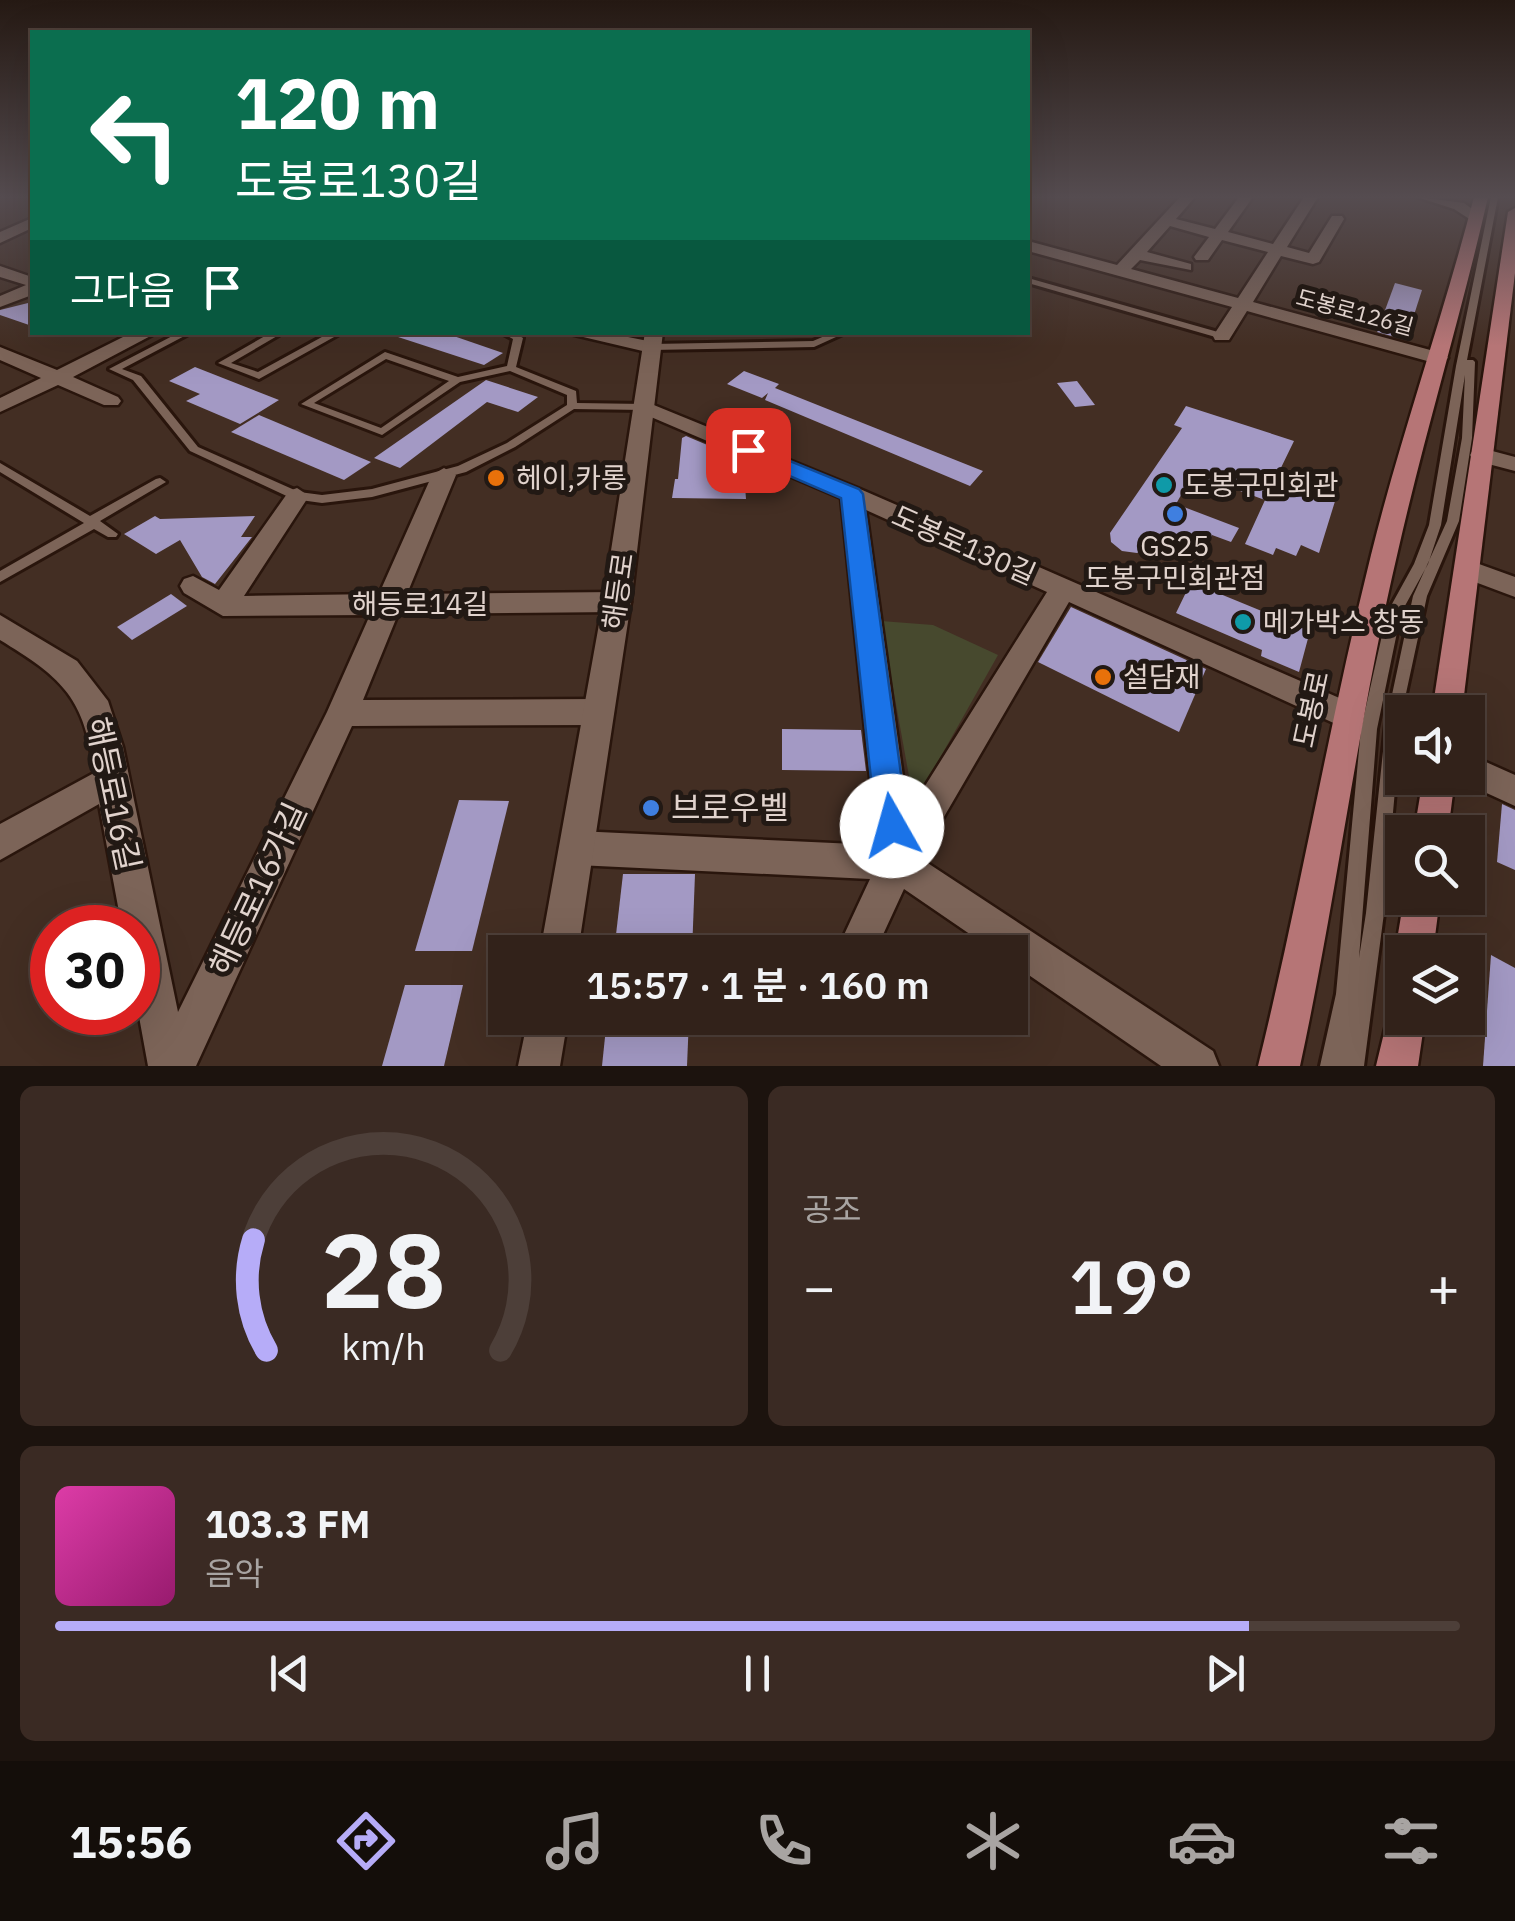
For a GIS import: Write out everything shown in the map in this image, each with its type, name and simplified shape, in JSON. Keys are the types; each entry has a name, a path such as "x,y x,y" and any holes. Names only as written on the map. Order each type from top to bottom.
{"main road":[{"name":"도봉로","path":"1279,1066 1310,932 1349,716 1400,488 1471,247"},
{"path":"1449,695 1512,247"},
{"path":"1397,1066 1402,1035"}],"street":[{"name":"도봉로126길","path":"1031,247 1438,358"},
{"path":"1120,272 1143,247"},
{"path":"1202,258 1209,247"},
{"path":"1267,247 1313,259 1320,247"},
{"path":"1222,336 1280,247"},
{"path":"1136,254 1186,267"},
{"path":"0,271 30,285"},
{"path":"0,302 30,287"},
{"path":"0,406 143,335"},
{"path":"601,335 653,340"},
{"name":"해등로","path":"562,935 617,602 653,340"},
{"path":"0,353 111,400"},
{"name":"도봉로130길","path":"644,406 852,494 1349,716"},
{"path":"1482,454 1515,464"},
{"name":"해등로16가길","path":"172,1066 342,713 444,475"},
{"path":"852,494 896,863 863,935"},
{"path":"193,586 223,606 297,496"},
{"path":"1468,569 1515,587"},
{"name":"도봉로130길","path":"896,863 1063,590"},
{"name":"해등로14길","path":"223,606 617,602"},
{"name":"해등로16길","path":"0,626 78,675 96,707 108,748 111,780 172,1066"},
{"path":"342,713 600,712"},
{"path":"1485,777 1515,791"},
{"path":"0,843 111,780"},
{"path":"578,848 896,863 1198,1066"},
{"path":"540,1066 545,1035"}],"lane":[{"path":"1332,1066 1348,979 1368,729 1394,613 1421,564 1435,526 1478,247"},
{"path":"1353,1066 1375,913 1394,724 1420,596 1453,521 1466,438 1468,374 1492,247"},
{"path":"1030,281 1222,336"},
{"path":"182,335 114,369 138,378 194,449 297,496 345,498 444,475 511,445 572,406 644,406"},
{"path":"274,335 223,363 259,376 333,335"},
{"path":"511,335 518,338 512,368"},
{"path":"653,340 814,344 836,335"},
{"path":"457,380 385,355 306,404 382,432 457,380 512,368 572,393 572,406"},
{"path":"0,466 112,534"},
{"path":"0,578 160,482"}],"green space":[{"path":"881,621 933,625 998,655 914,804"}],"building":[{"path":"1395,283 1422,290 1406,340 1377,332"},
{"path":"30,302 30,325 0,315 0,310"},
{"path":"451,335 503,353 484,365 395,336"},
{"path":"195,367 279,400 240,424 186,401 200,394 169,381"},
{"path":"744,371 779,384 775,388 983,471 970,486 765,400 768,393 762,398 727,384"},
{"path":"486,380 538,397 518,412 487,402 400,468 374,458"},
{"path":"1077,381 1095,405 1075,407 1057,383"},
{"name":"도봉구민회관","path":"1186,406 1294,441 1276,478 1336,498 1319,553 1301,545 1296,556 1276,548 1273,555 1245,544 1265,500 1193,474 1176,504 1239,528 1231,542 1212,535 1207,546 1186,538 1183,543 1155,532 1146,548 1137,553 1122,551 1111,542 1110,533 1182,428 1174,425"},
{"path":"259,415 371,462 344,480 231,432"},
{"path":"686,436 743,460 746,499 672,498 682,438"},
{"path":"155,516 255,516 241,537 252,537 215,584 202,577 180,540 156,554 124,534"},
{"name":"메가박스 창동","path":"1191,582 1310,631 1299,672 1261,656 1262,650 1176,613"},
{"path":"171,594 187,606 132,640 117,627"},
{"path":"1071,607 1206,669 1179,732 1038,662"},
{"path":"782,729 861,730 866,771 782,770"},
{"path":"459,800 509,801 472,951 415,951"},
{"path":"1502,804 1515,810 1515,870 1497,862"},
{"path":"623,874 695,874 693,935 616,935"},
{"path":"1491,955 1515,968 1515,1066 1483,1066"},
{"path":"405,985 463,985 444,1066 382,1066"},
{"path":"605,1035 688,1035 687,1066 602,1066"}],"place":[{"name":"헤이,카롱","path":"496,478"},
{"name":"도봉구민회관","path":"1164,485"},
{"name":"GS25 도봉구민회관점","path":"1175,514"},
{"name":"메가박스 창동","path":"1243,622"},
{"name":"설담재","path":"1103,677"},
{"name":"브로우벨","path":"651,808"}],"route":[{"path":"748,450 852,494 892,826"}]}
